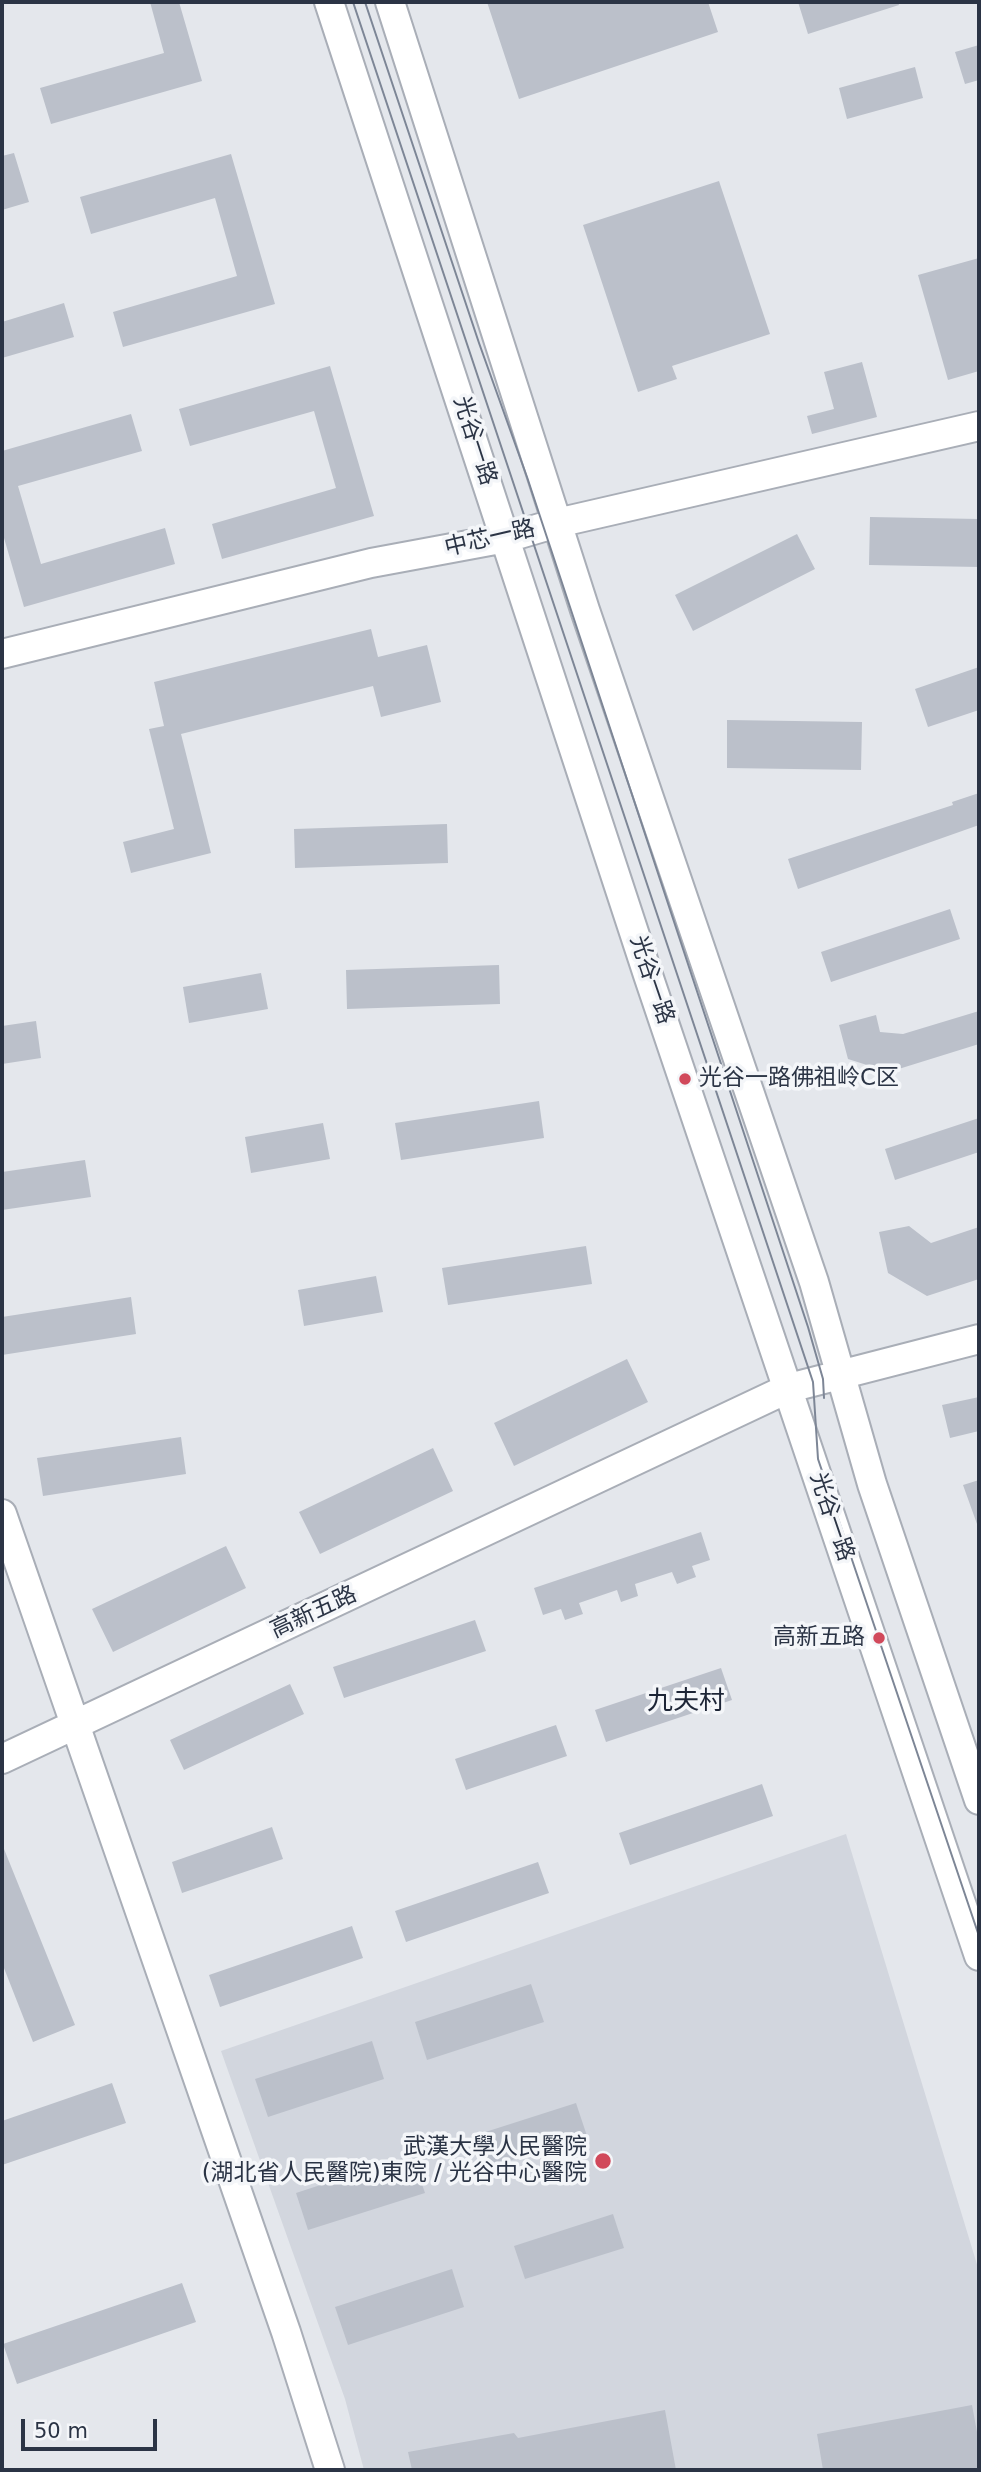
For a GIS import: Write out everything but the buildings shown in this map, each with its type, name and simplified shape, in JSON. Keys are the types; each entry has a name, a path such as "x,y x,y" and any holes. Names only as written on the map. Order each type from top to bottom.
{"main road":[{"name":"光谷一路","path":"329,2 648,975 979,1956"},
{"path":"390,2 557,523 814,1282 872,1484 979,1800"},
{"name":"中芯一路","path":"2,654 371,563 506,538 557,523 979,426"},
{"name":"高新五路","path":"2,1759 789,1388 979,1339"},
{"path":"2,1514 69,1729 274,2336 316,2470"},
{"path":"2,1554 69,1729 286,2332 330,2470"}],"shaded area":[{"name":"武漢大學人民醫院 (湖北省人民醫院)東院 / 光谷中心醫院","path":"846,1834 979,2271 979,2470 364,2470 345,2399 221,2051"}],"tram line":[{"path":"353,2 813,1382 818,1459 979,1936"},
{"path":"365,2 479,343 527,477 808,1327 823,1379 824,1398"}],"place":[{"name":"光谷一路佛祖岭C区","path":"685,1079"},
{"name":"高新五路","path":"879,1638"},
{"name":"武漢大學人民醫院 (湖北省人民醫院)東院 / 光谷中心醫院","path":"603,2161"}],"district":[{"name":"九夫村","path":"686,1702"}]}
